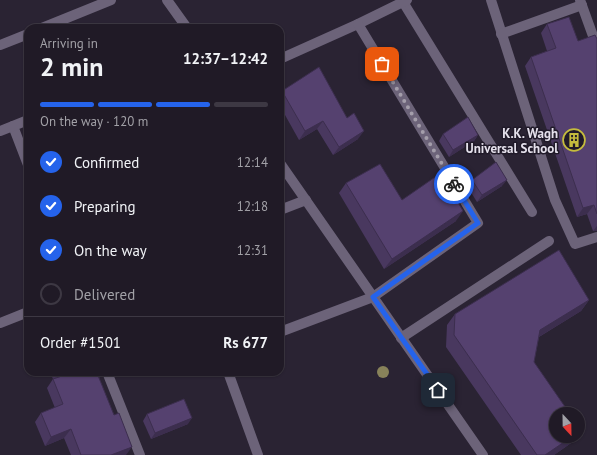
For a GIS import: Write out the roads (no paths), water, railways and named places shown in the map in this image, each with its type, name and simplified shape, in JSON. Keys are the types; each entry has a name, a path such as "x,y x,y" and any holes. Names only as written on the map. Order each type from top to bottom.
{"street":[{"path":"52,24 111,0"},
{"path":"167,0 184,24"},
{"path":"491,0 556,200 575,244 597,237"},
{"path":"284,57 405,1 532,212"},
{"path":"501,34 581,2 597,47"},
{"path":"284,330 373,297 478,223 358,24"},
{"path":"0,45 24,36"},
{"path":"0,131 24,122"},
{"path":"13,126 24,155"},
{"path":"284,168 483,455"},
{"path":"284,208 306,200"},
{"path":"401,338 549,241"},
{"path":"0,323 24,314"},
{"path":"109,376 138,454"},
{"path":"229,376 258,455"}],"place":[{"name":"K.K. Wagh Universal School","path":"574,140"}]}
